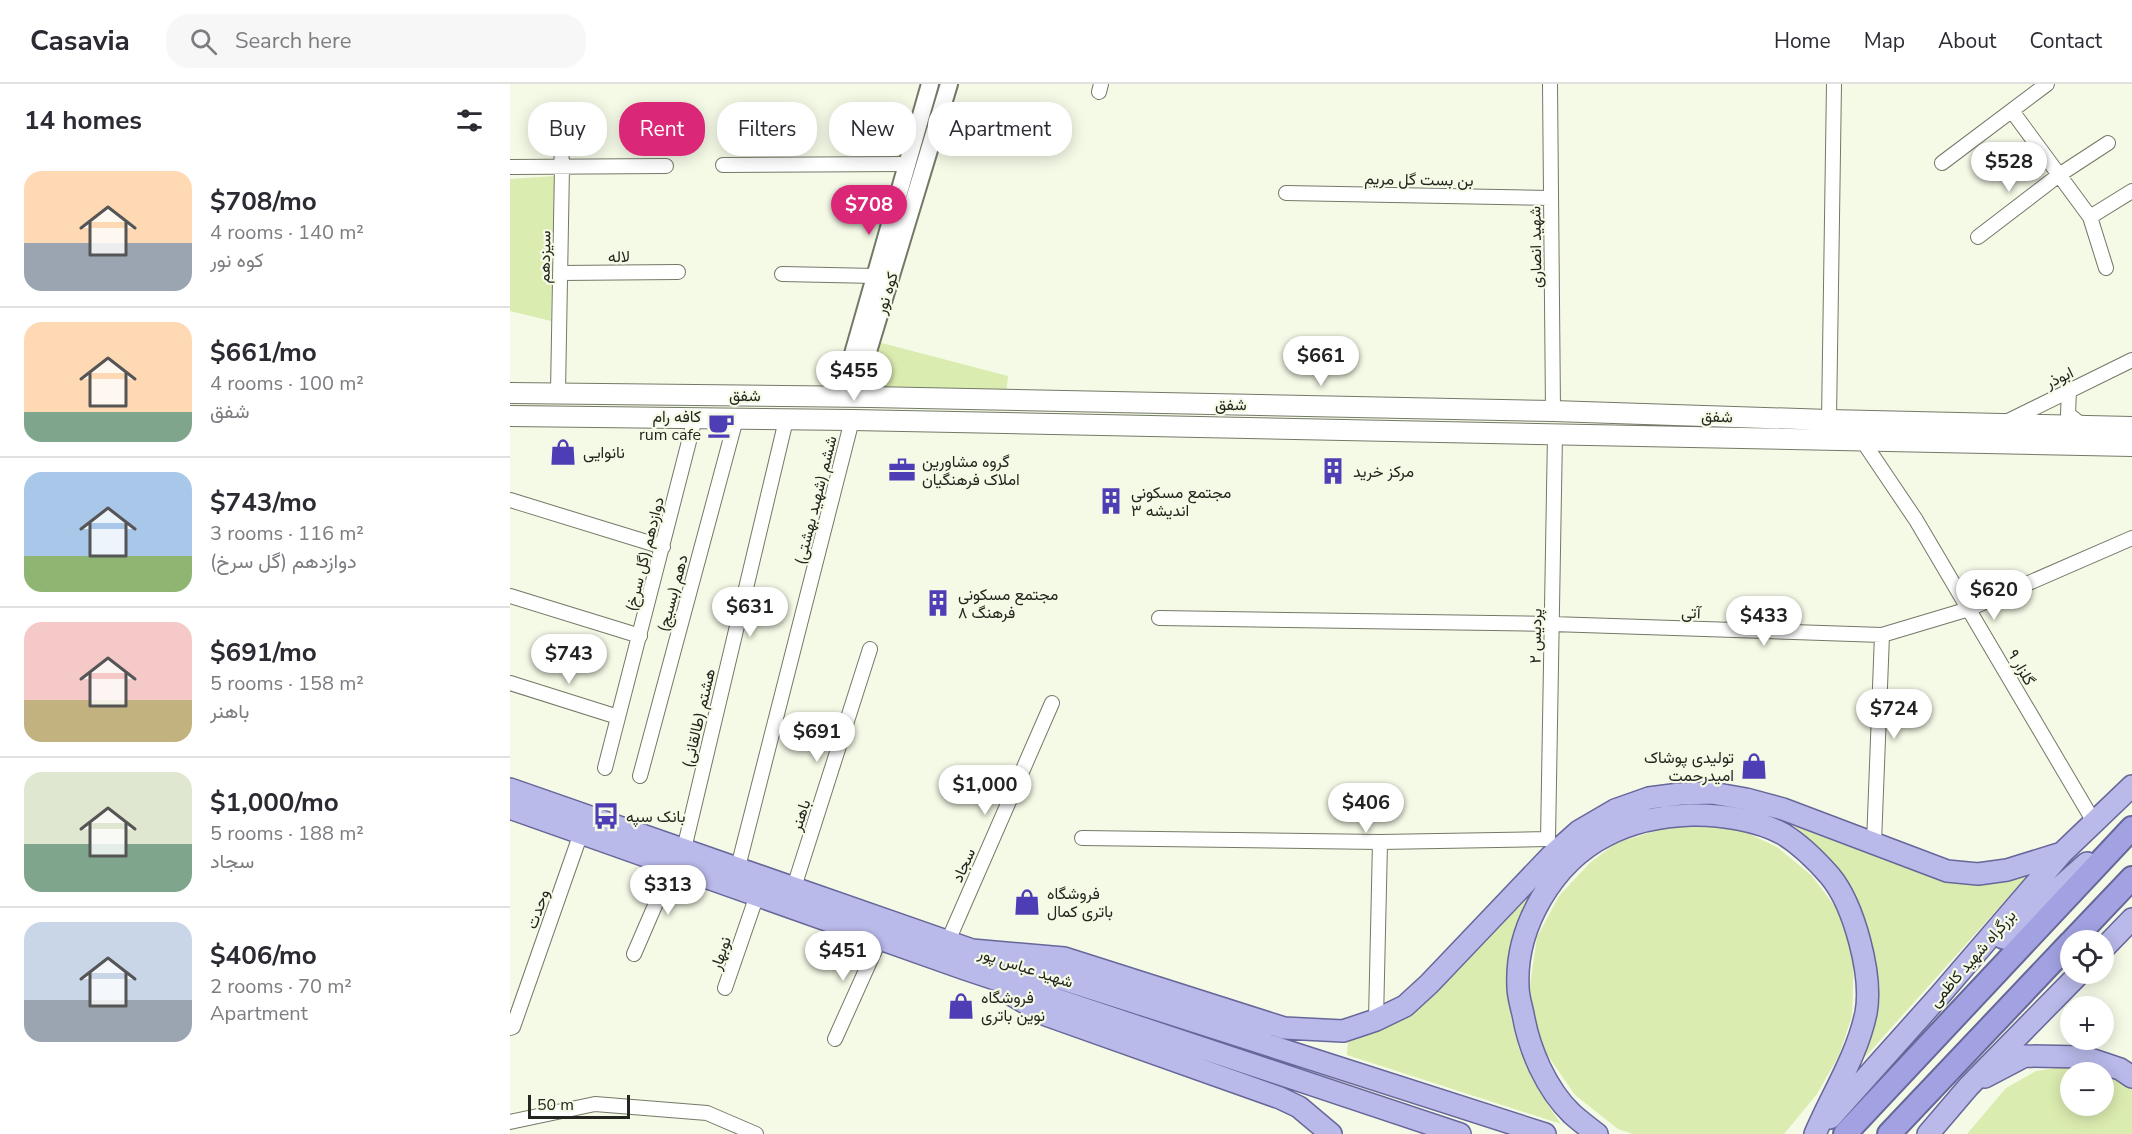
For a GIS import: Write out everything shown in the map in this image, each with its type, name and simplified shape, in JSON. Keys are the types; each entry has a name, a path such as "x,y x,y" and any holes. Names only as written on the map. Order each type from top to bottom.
{"highway":[{"name":"بزرگراه شهید کاظمی","path":"1845,1134 2132,828"},
{"path":"2082,930 2132,878"},
{"path":"1889,1134 2060,954"}],"main road":[{"name":"شفق","path":"510,393 855,388 1829,420 2132,427"},
{"path":"609,417 610,393"},
{"name":"شفق","path":"510,416 852,420 2132,446"},
{"name":"بزرگراه شهید کاظمی","path":"1816,1134 2062,853 2132,786"},
{"name":"شهید عباس پور","path":"510,789 678,857 757,895 880,939 969,959 1545,1134"},
{"path":"969,959 1064,958 1284,1028 1343,1031 1376,1020 1405,1006 1429,984 1551,856 1579,831 1615,810 1649,798 1712,793 1746,799 1783,809 1947,871 1978,874 2007,870 2062,853"},
{"name":"شهید عباس پور","path":"510,808 581,833 678,857 738,867 948,941 969,959 1460,1134"},
{"path":"1597,1134 1572,1114 1548,1082 1527,1036 1518,987 1521,949 1532,914 1553,880 1576,856 1607,835 1642,822 1678,816 1712,814 1745,820 1781,833 1813,856 1839,887 1854,920 1865,969 1866,1011 1853,1056 1816,1134"},
{"path":"1940,995 2132,823"},
{"path":"2114,938 2132,919"},
{"path":"969,959 1046,1015 1280,1098 1299,1107 1331,1134"},
{"path":"1928,1134 1969,1086 2069,984"},
{"path":"1969,1086 2025,1056 2084,1057 2120,1069 2132,1077"}],"street":[{"name":"کوه نور","path":"855,388 876,276 930,84"},
{"name":"کوه نور","path":"855,388 949,84"},
{"name":"شهید انصاری","path":"1550,84 1553,411"},
{"path":"1829,420 1834,84"},
{"path":"1942,163 2047,84"},
{"path":"2012,111 2090,217 2106,268"},
{"path":"1978,237 2059,174 2108,143"},
{"name":"سیزدهم","path":"558,392 562,156"},
{"path":"723,165 908,164"},
{"path":"510,166 666,166"},
{"path":"2090,217 2132,191"},
{"name":"بن بست گل مریم","path":"1286,193 1551,198"},
{"name":"لاله","path":"560,273 678,272"},
{"path":"782,274 876,276"},
{"name":"ابوذر","path":"2001,425 2132,360"},
{"path":"2069,391 2068,414 2083,426"},
{"name":"دوازدهم (گل سرخ)","path":"605,768 695,418"},
{"name":"دهم (بسیج)","path":"640,776 736,419"},
{"name":"هشتم (طالقانی)","path":"634,954 678,857 786,420"},
{"name":"ششم (شهید بهشتی)","path":"738,867 852,420"},
{"name":"پردیس ۲","path":"1380,842 1548,839 1555,434"},
{"name":"گلزار ۹","path":"1862,440 1916,520 2094,822"},
{"path":"510,500 663,548"},
{"name":"آتی","path":"1159,618 1552,624 1882,635 1969,609 2132,538"},
{"path":"510,596 640,636"},
{"path":"1874,843 1882,635"},
{"name":"باهنر","path":"794,887 870,650"},
{"path":"510,683 618,717"},
{"name":"سجاد","path":"948,941 1052,703"},
{"name":"وحدت","path":"510,1028 513,1027 581,833"},
{"path":"1082,838 1380,842 1376,1020"},
{"name":"نوبهار","path":"726,988 757,895"},
{"path":"835,1039 880,939"},
{"path":"510,1122 595,1104 707,1113 756,1134"}],"green space":[{"path":"555,176 551,321 510,311 510,179"},
{"path":"878,342 1008,376 1006,396 870,391"},
{"path":"1698,825 1741,830 1777,847 1811,875 1837,909 1854,959 1852,1016 1839,1055 1817,1094 1784,1134 1633,1134 1618,1129 1575,1095 1542,1047 1529,992 1537,937 1559,896 1590,863 1616,843 1662,829"},
{"path":"1795,826 1939,878 2001,880 2027,876 1858,1065 1877,987 1870,935 1852,891 1818,849"},
{"path":"1553,869 1527,906 1516,929 1511,949 1508,990 1514,1030 1527,1068 1534,1083 1561,1124 1347,1055 1348,1037 1388,1022"},
{"path":"2060,1067 2060,1116 2114,1116 2114,1077 2120,1079 2132,1087 2132,1134 1967,1134 2006,1088 2036,1071"}],"place":[{"name":"کافه رام rum cafe","path":"721,425"},
{"name":"نانوایی","path":"563,452"},
{"name":"گروه مشاورین املاک فرهنگیان","path":"902,470"},
{"name":"مرکز خرید","path":"1333,471"},
{"name":"مجتمع مسکونی اندیشه ۳","path":"1111,501"},
{"name":"مجتمع مسکونی فرهنگ ۸","path":"938,603"},
{"name":"تولیدی پوشاک امیدرحمت","path":"1754,766"},
{"name":"بانک سپه","path":"606,816"},
{"name":"فروشگاه باتری کمال","path":"1027,902"},
{"name":"فروشگاه نوین باتری","path":"961,1006"}]}
